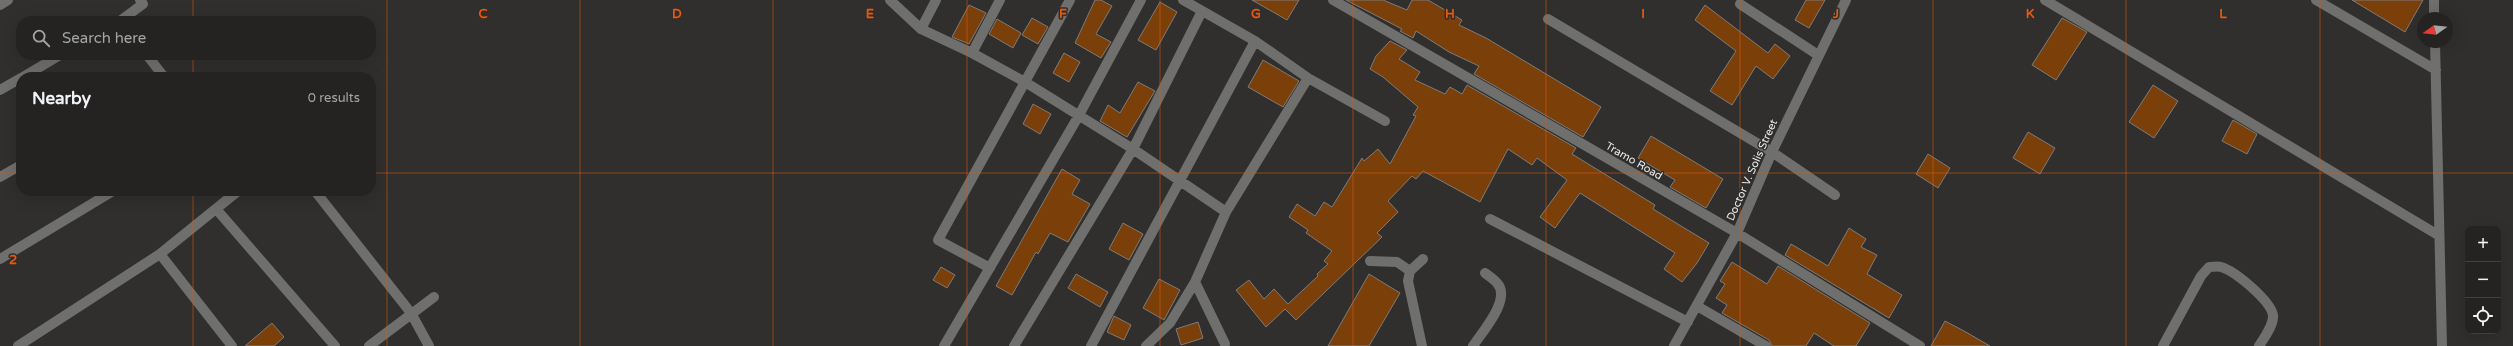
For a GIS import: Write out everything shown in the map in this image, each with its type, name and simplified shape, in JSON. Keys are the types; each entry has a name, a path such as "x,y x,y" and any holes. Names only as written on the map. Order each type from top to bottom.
{"street":[{"path":"0,4 8,0"},
{"path":"126,16 143,4 140,0"},
{"path":"890,0 921,29 972,53 1025,82 1078,117 1133,149 1226,212"},
{"path":"921,29 936,0"},
{"path":"972,53 1000,0"},
{"path":"990,268 938,240 1070,0"},
{"path":"944,346 1078,117 1141,0"},
{"path":"1183,0 1255,41 1308,78 1385,121"},
{"name":"Tramo Road","path":"1333,0 1737,234 1920,346"},
{"name":"Doctor V. Solis Street","path":"1674,346 1737,234 1772,152 1846,0"},
{"path":"2045,0 2438,234"},
{"path":"2316,0 2436,70"},
{"path":"2434,0 2434,12"},
{"path":"1740,4 1818,55"},
{"path":"1014,346 1133,149 1202,11"},
{"path":"1548,19 1772,152 1835,195"},
{"path":"1091,346 1181,182 1255,41"},
{"path":"2435,48 2438,234 2442,346"},
{"path":"31,72 51,60"},
{"path":"151,60 160,72"},
{"path":"1146,346 1170,323 1195,282 1226,212 1308,78"},
{"path":"0,90 16,81"},
{"path":"0,177 16,168"},
{"path":"0,259 105,196"},
{"path":"18,346 160,254 217,210 232,196"},
{"path":"319,196 411,313 429,346"},
{"path":"217,210 335,346"},
{"path":"1490,219 1688,322"},
{"path":"160,254 232,346"},
{"path":"1422,346 1408,281 1410,271 1424,259"},
{"path":"1370,261 1397,262 1410,271"},
{"path":"2163,346 2201,276 2209,267 2221,266 2248,284 2270,308 2273,316 2270,328 2259,346"},
{"path":"1473,346 1501,302 1502,294 1498,284 1485,273"},
{"path":"1195,282 1225,344"},
{"path":"369,346 434,297"},
{"path":"1697,306 1766,346"}],"building":[{"path":"1095,0 1101,0 1112,6 1096,34 1111,42 1101,58 1075,43"},
{"path":"1252,0 1299,0 1287,20"},
{"path":"1346,0 1383,0 1407,10 1412,0 1428,0 1462,20 1459,25 1486,38 1601,107 1583,137 1474,74 1479,66 1449,52 1416,31 1413,38 1400,31 1402,29"},
{"path":"1806,0 1825,0 1809,28 1795,20"},
{"path":"2352,0 2423,0 2405,32"},
{"path":"1160,2 1177,12 1156,50 1138,40"},
{"path":"969,5 986,13 969,44 952,37"},
{"path":"1705,5 1768,53 1775,44 1790,56 1773,79 1756,66 1732,105 1710,91 1736,51 1695,20"},
{"path":"1032,18 1048,27 1038,44 1022,35"},
{"path":"2062,18 2087,32 2056,80 2032,65"},
{"path":"997,19 1021,33 1013,48 989,34"},
{"path":"1390,41 1407,50 1399,59 1420,72 1415,80 1445,94 1450,87 1462,94 1467,85 1576,148 1572,154 1655,205 1653,209 1709,243 1697,263 1682,282 1664,269 1675,253 1580,193 1555,228 1540,217 1567,180 1537,158 1532,165 1508,149 1480,202 1423,171 1416,179 1412,176 1388,201 1398,212 1377,233 1382,237 1296,320 1285,309 1266,327 1236,290 1249,280 1264,299 1274,289 1288,304 1318,276 1317,274 1328,264 1324,261 1332,251 1306,233 1308,230 1289,217 1297,204 1315,216 1324,202 1332,207 1362,158 1364,161 1378,149 1390,164 1416,116 1413,115 1418,107 1383,77 1370,69 1376,56"},
{"path":"1064,53 1080,62 1069,82 1053,73"},
{"path":"1263,60 1299,81 1283,107 1248,87"},
{"path":"1138,82 1155,91 1127,137 1100,121 1108,105 1120,113"},
{"path":"2153,85 2178,101 2154,138 2129,122"},
{"path":"1033,104 1051,114 1040,134 1023,124"},
{"path":"2233,120 2257,134 2247,154 2222,141"},
{"path":"2028,132 2055,148 2040,174 2013,158"},
{"path":"1651,136 1723,179 1706,208 1670,187 1675,180 1638,158"},
{"path":"1928,154 1950,168 1938,188 1916,174"},
{"path":"1062,169 1080,180 1072,194 1090,204 1068,242 1050,233 1038,254 1036,252 1012,295 996,286"},
{"path":"1123,223 1143,234 1129,260 1109,249"},
{"path":"1849,228 1866,239 1861,247 1877,255 1867,274 1902,295 1889,318 1785,255 1791,244 1828,266"},
{"path":"1732,262 1767,284 1778,266 1870,323 1856,346 1834,346 1814,333 1806,346 1772,346 1769,340 1722,313 1727,305 1716,298 1725,284 1720,281"},
{"path":"941,267 955,275 947,288 933,280"},
{"path":"1076,274 1108,292 1100,307 1068,288"},
{"path":"1369,274 1400,293 1369,346 1328,346"},
{"path":"1159,279 1180,290 1164,320 1143,308"},
{"path":"1114,316 1131,325 1124,340 1107,332"},
{"path":"1945,321 1964,331 1990,346 1931,346"},
{"path":"1198,322 1203,338 1181,345 1176,329"},
{"path":"272,323 284,337 274,346 245,346"}]}
